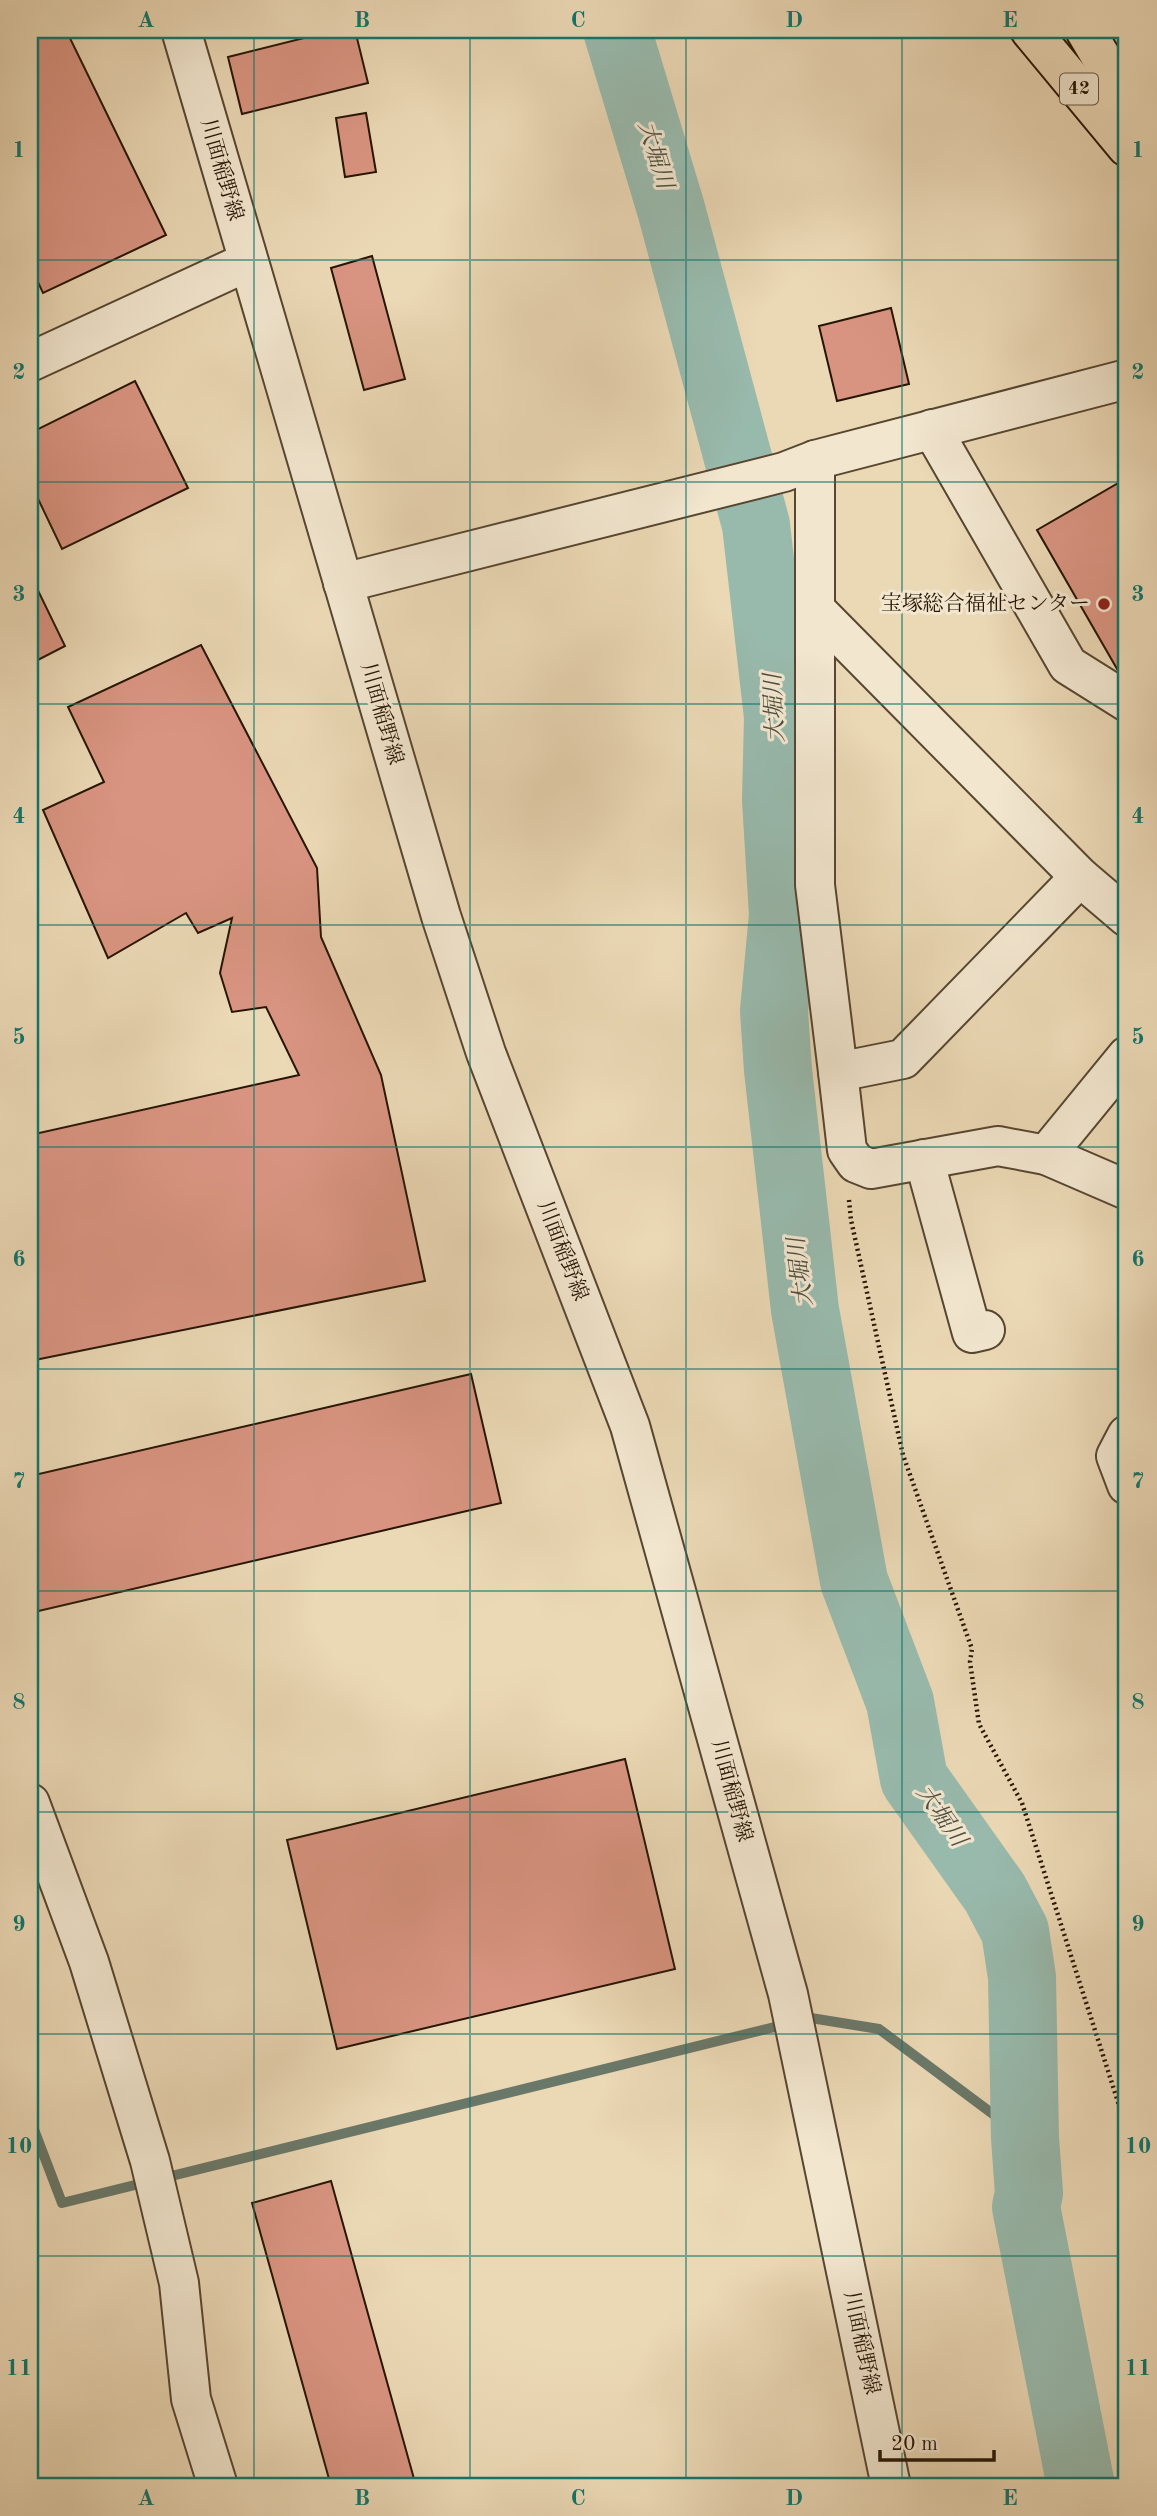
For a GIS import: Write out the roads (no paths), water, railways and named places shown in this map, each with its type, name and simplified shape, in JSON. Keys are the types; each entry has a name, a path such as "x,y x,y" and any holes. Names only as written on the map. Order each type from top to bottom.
{"main road":[{"name":"42","path":"1030,30 1127,147"},
{"name":"42","path":"1084,30 1127,101"}],"street":[{"name":"川面稲野線","path":"181,30 441,916 486,1053 630,1426 788,1994 891,2486"},
{"path":"30,362 247,262"},
{"path":"343,583 699,493 1127,379"},
{"path":"932,429 1068,665 1127,702"},
{"path":"800,466 816,610 815,885 847,1150 856,1163 870,1169 998,1146 1046,1155 1127,1190"},
{"path":"816,610 1080,877 1127,917"},
{"path":"838,1072 903,1059 1080,877"},
{"path":"1046,1155 1127,1056"},
{"path":"924,1158 973,1333"},
{"path":"1127,1435 1116,1455 1127,1485"},
{"path":"30,1803 89,1962 154,2180 179,2283 191,2399 218,2486"}],"waterway":[{"name":"大堀川","path":"617,30 671,209 756,525 778,717 776,800 783,915 774,1011 778,1070 805,1310 854,1581 900,1702 914,1779 995,1893 1015,1931 1022,1977 1025,2138 1029,2193 1026,2207 1081,2486"},
{"path":"30,2119 62,2203 811,2018 879,2029 1025,2138"}],"place":[{"name":"宝塚総合福祉センター","path":"1104,604"}]}
